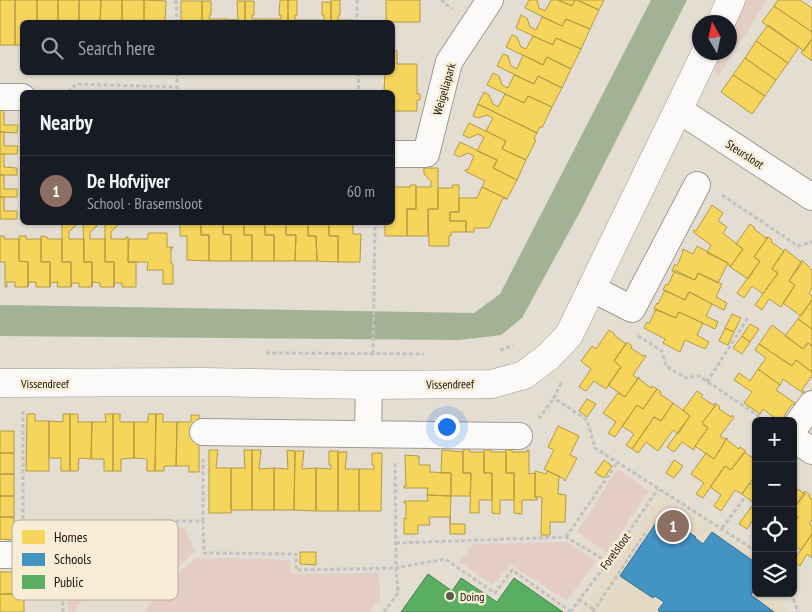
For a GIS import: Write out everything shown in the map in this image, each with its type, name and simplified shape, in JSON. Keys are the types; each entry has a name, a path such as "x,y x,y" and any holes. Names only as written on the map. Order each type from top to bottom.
{"street":[{"name":"Weigeliapark","path":"395,154 426,154 450,62 490,0"},
{"path":"724,15 731,0"},
{"name":"Vissendreef","path":"12,383 492,384 524,375 548,357 569,335 702,60"},
{"path":"0,97 20,97"},
{"name":"Steursloot","path":"679,110 812,197"},
{"path":"591,288 632,309 707,188"},
{"path":"368,434 369,385"},
{"path":"797,425 812,404"},
{"path":"203,432 519,436"},
{"path":"797,441 812,451"}],"path":[{"path":"176,0 177,20"},
{"path":"357,0 357,20"},
{"path":"177,75 177,90"},
{"path":"358,75 358,90"},
{"path":"70,90 76,84 177,86"},
{"path":"707,188 798,246 812,242"},
{"path":"373,353 375,225"},
{"path":"632,309 638,336 662,351 666,366 686,378 699,376 760,417"},
{"path":"707,382 748,318"},
{"path":"492,353 519,344"},
{"path":"265,353 427,354"},
{"path":"562,382 554,398 587,420 595,448 752,548"},
{"path":"12,383 12,555"},
{"path":"384,612 398,593 394,434"},
{"path":"566,537 617,463"},
{"name":"Forelsloot","path":"570,611 608,562 658,489"},
{"path":"722,528 745,497"},
{"path":"178,520 203,520 204,553 296,554 296,570 396,568 445,559 495,594 512,570 570,611"},
{"path":"578,599 593,611 647,530"},
{"path":"396,543 566,537 608,562"},
{"path":"792,597 798,612"}],"shaded area":[{"path":"651,0 687,0 581,210 522,318 501,335 459,340 0,336 0,305 474,313 500,294"},
{"path":"746,0 767,0 737,47 737,19"},
{"path":"716,60 729,60 718,77 713,65"},
{"path":"617,469 649,491 607,553 577,532"},
{"path":"660,494 752,555 752,597 783,597 787,612 579,612"},
{"path":"178,527 185,528 195,551 178,568"},
{"path":"567,542 596,561 567,601 511,565 493,585 459,562 473,544"},
{"path":"194,559 290,560 291,574 379,573 380,598 370,612 144,612 152,600 178,600 178,574"},
{"path":"68,600 82,600 75,610 77,612 68,612"}],"building: Homes":[{"path":"0,0 15,0 15,45 0,45"},
{"path":"15,0 37,0 37,20 20,20 20,45 15,45"},
{"path":"37,0 58,0 58,20 37,20"},
{"path":"58,0 79,0 79,20 58,20"},
{"path":"79,0 101,0 100,20 79,20"},
{"path":"101,0 122,0 122,20 100,20"},
{"path":"122,0 144,0 144,20 122,20"},
{"path":"144,0 166,1 165,20 144,20"},
{"path":"280,0 288,0 288,20 266,20 281,19 281,15 279,15"},
{"path":"288,0 297,0 295,20 288,20"},
{"path":"331,0 340,0 338,20 331,20"},
{"path":"386,0 420,0 420,22 386,20"},
{"path":"529,0 537,0 539,8 545,11 551,0 558,0 572,6 575,0 577,0 599,10 590,29 566,19 562,26 525,8"},
{"path":"558,0 575,0 572,6"},
{"path":"577,0 604,0 599,10"},
{"path":"778,0 800,0 812,8 812,32 774,6"},
{"path":"181,1 202,1 202,20 181,20"},
{"path":"202,1 211,1 211,15 209,19 225,19 225,20 202,20"},
{"path":"237,1 245,1 245,20 238,20"},
{"path":"245,1 254,1 254,15 252,15 252,19 266,19 266,20 245,20"},
{"path":"322,2 331,2 331,20 324,20 324,15 322,15"},
{"path":"774,6 812,32 812,39 804,51 762,22"},
{"path":"521,15 527,18 530,27 536,30 542,17 562,26 566,19 590,29 581,49 556,38 553,45 516,28"},
{"path":"768,25 799,47 788,63 756,41"},
{"path":"512,35 517,37 521,47 526,49 533,36 553,45 556,38 581,49 571,69 547,57 543,65 506,47"},
{"path":"812,39 812,61 801,53"},
{"path":"756,41 788,63 776,80 745,58"},
{"path":"395,51 397,51 397,64 417,64 417,94 420,94 420,100 417,100 417,111 395,111 395,90 384,90 385,75 395,75"},
{"path":"503,54 508,56 511,66 517,69 523,55 543,65 547,57 571,69 562,88 538,76 534,84 497,66"},
{"path":"745,58 776,80 765,96 733,75"},
{"path":"493,73 499,76 502,85 508,88 514,75 534,84 538,76 562,88 552,107 528,96 524,103 487,85"},
{"path":"733,75 765,96 752,114 721,92"},
{"path":"484,92 489,95 493,104 498,107 505,94 524,103 528,96 552,107 542,128 540,126 537,133 478,104"},
{"path":"478,104 537,133 534,139 536,140 526,160 502,149 506,141 486,131 493,118 487,115 478,118 473,116"},
{"path":"0,110 4,110 4,125 18,125 17,133 0,132"},
{"path":"469,123 506,141 502,149 526,160 517,180 493,168 497,160 477,151 484,137 478,134 469,138 463,135"},
{"path":"0,132 4,132 4,146 18,146 17,154 0,154"},
{"path":"460,142 497,160 493,168 517,180 507,199 482,187 485,181 465,171 466,169 468,170 474,156 468,153 459,157 454,154"},
{"path":"0,154 4,154 4,167 17,168 17,175 0,175"},
{"path":"424,168 438,168 438,209 428,209 428,236 407,236 407,209 416,209 416,187 431,187 431,181 424,174"},
{"path":"0,175 4,175 4,189 17,189 17,197 0,197"},
{"path":"416,185 416,209 407,209 407,236 385,236 385,225 395,225 395,187"},
{"path":"452,185 459,185 459,212 450,212 450,221 466,221 466,232 451,232 449,246 429,246 428,209 438,209 438,188 453,188"},
{"path":"482,187 507,199 503,198 489,228 474,228 474,232 466,232 466,221 450,221 450,212 459,212 459,198 477,198"},
{"path":"0,197 4,197 4,211 17,211 17,219 0,219"},
{"path":"712,205 723,213 718,221 727,227 723,233 743,249 730,267 728,263 707,253 711,245 693,232 694,230 696,231"},
{"path":"750,224 766,238 768,237 754,257 760,261 748,279 730,267 743,249 736,244"},
{"path":"62,225 76,225 69,232 69,239 84,239 84,262 92,262 92,287 79,287 79,283 72,283 71,287 71,262 62,262"},
{"path":"83,225 97,225 90,232 90,239 105,239 105,262 114,262 114,287 100,287 100,283 93,282 92,287 92,262 84,262"},
{"path":"105,225 118,225 111,232 111,239 126,239 128,237 128,262 136,262 136,287 122,287 122,283 114,283 114,262 105,262"},
{"path":"180,225 201,225 201,235 209,235 209,261 187,260 187,236 180,236"},
{"path":"201,225 223,225 223,234 231,235 231,261 209,261 209,235 201,235"},
{"path":"223,225 244,225 244,235 252,235 252,261 231,261 231,235 223,234"},
{"path":"244,225 265,225 265,235 274,235 274,261 252,261 252,235 244,235"},
{"path":"265,225 286,225 286,235 296,235 295,261 274,261 274,235 265,235"},
{"path":"286,225 308,225 308,236 316,236 317,261 295,261 296,235 286,235"},
{"path":"308,225 329,225 329,236 338,236 338,262 317,261 316,236 308,236"},
{"path":"329,225 353,225 353,234 361,234 360,262 338,262 338,236 329,236"},
{"path":"148,233 167,233 167,247 173,247 171,248 171,263 173,264 173,284 163,284 163,270 147,270 148,262 128,262 129,239 148,239"},
{"path":"0,236 4,236 4,239 19,239 19,261 28,262 28,287 15,287 15,282 7,282 7,287 5,287 5,262 0,262"},
{"path":"19,236 26,236 26,239 41,239 41,262 50,262 50,287 36,287 36,282 29,282 28,287 28,262 19,261"},
{"path":"41,236 47,237 47,239 62,239 62,262 71,262 71,287 57,287 58,282 50,283 50,262 41,262"},
{"path":"768,237 772,240 771,242 784,251 772,269 778,273 763,294 752,286 744,298 737,293 760,261 754,257"},
{"path":"697,246 728,263 718,283 698,273 695,280 672,271 675,264 677,266 683,249 693,254"},
{"path":"785,249 802,263 789,281 795,285 781,307 769,299 762,310 755,305 778,273 772,269"},
{"path":"802,260 812,270 812,288 809,293 812,296 812,300 801,316 783,303 795,285 789,281"},
{"path":"675,270 695,280 698,273 722,284 716,297 727,303 724,310 689,292 685,300 663,290 666,284 668,285"},
{"path":"665,290 685,300 689,292 712,304 706,316 718,322 715,329 679,312 676,318 654,309"},
{"path":"812,300 812,329 798,319"},
{"path":"656,309 676,318 679,312 703,323 697,335 709,342 705,349 685,340 680,352 663,343 665,339 644,328 647,322 649,324"},
{"path":"732,314 741,318 734,332 725,328"},
{"path":"798,319 812,329 812,346 808,343 803,349 785,336"},
{"path":"750,324 759,329 750,342 742,336"},
{"path":"772,325 803,349 808,343 812,346 812,372 796,360 792,366 759,344"},
{"path":"725,328 734,332 728,345 719,341"},
{"path":"609,330 626,344 614,361 621,367 606,389 594,381 586,391 579,387 591,369 581,361 592,346 596,349"},
{"path":"742,336 750,342 742,354 733,348"},
{"path":"627,342 632,346 631,348 646,356 633,375 637,378 639,377 625,397 608,385 621,367 614,361"},
{"path":"759,344 792,366 796,360 812,372 812,378 802,390 804,391 803,393 783,379 780,385 758,369 766,358 755,350"},
{"path":"758,369 780,385 776,390 795,403 794,405 792,404 785,417 774,417 763,409 760,414 744,403 752,392 734,380 739,373 750,381"},
{"path":"639,377 651,388 652,386 657,389 643,409 637,405 615,437 608,433 616,422 603,413 618,393 625,397"},
{"path":"657,389 661,392 660,394 673,403 661,421 654,417 632,449 626,445 634,434 622,426 637,405 643,409"},
{"path":"697,391 703,395 701,397 715,406 702,423 708,428 694,450 682,442 674,452 667,447 690,416 683,410"},
{"path":"587,399 596,404 587,417 579,411"},
{"path":"673,403 690,416 678,434 673,430 658,451 646,442 638,453 632,449 654,417 661,421"},
{"path":"715,403 720,407 719,409 734,417 720,436 725,439 727,438 714,459 695,446 708,428 702,423 715,406"},
{"path":"27,414 35,414 35,421 49,421 49,471 26,471"},
{"path":"63,414 70,414 70,471 61,471 61,458 49,458 49,421 63,422"},
{"path":"70,414 78,414 78,422 92,422 91,459 79,458 78,471 70,471"},
{"path":"105,414 113,414 113,471 104,471 104,459 91,459 92,422 106,422"},
{"path":"113,414 120,414 120,422 134,422 134,458 121,459 121,471 113,471"},
{"path":"148,414 156,414 155,471 147,471 147,459 134,458 134,422 148,422"},
{"path":"156,414 163,414 163,422 177,422 176,466 164,466 164,471 155,471"},
{"path":"191,415 199,415 199,472 189,472 189,466 176,466 177,422 191,422"},
{"path":"558,426 579,436 570,455 577,458 565,481 544,469 554,450 548,447"},
{"path":"0,431 14,431 14,453 0,453"},
{"path":"727,438 739,449 740,447 746,451 731,470 725,466 703,498 696,494 704,483 691,474 706,453 714,459"},
{"path":"469,449 470,452 484,452 484,473 492,473 492,500 479,500 479,513 470,513 471,473 463,473 463,450"},
{"path":"209,450 218,450 216,468 231,468 231,513 209,513"},
{"path":"244,450 252,450 252,510 231,510 231,468 245,468"},
{"path":"252,450 261,450 259,469 274,468 274,510 252,510"},
{"path":"287,450 295,451 294,510 274,510 274,468 288,469"},
{"path":"442,450 463,452 463,473 471,473 470,496 451,496 451,473 441,473"},
{"path":"484,450 506,452 506,473 514,473 514,500 500,500 500,514 492,513 492,473 484,473"},
{"path":"506,450 527,452 529,450 529,474 535,473 535,497 537,496 537,500 522,500 522,514 514,513 514,473 506,473"},
{"path":"295,451 304,451 302,469 316,468 316,511 294,510"},
{"path":"329,451 338,451 338,511 316,511 316,468 331,469 331,465 329,465"},
{"path":"338,452 347,452 345,469 359,469 359,511 338,511"},
{"path":"744,452 752,457 752,480 742,494 735,490 721,511 714,506 721,495 710,487 725,466 731,470"},
{"path":"0,453 14,453 14,474 0,474"},
{"path":"372,453 382,453 381,511 359,511 359,469 374,469"},
{"path":"405,455 419,456 419,465 430,465 430,472 451,473 451,496 427,495 428,488 404,488 406,486"},
{"path":"604,460 612,466 604,478 595,473"},
{"path":"674,460 683,466 674,478 666,473"},
{"path":"535,471 546,474 547,471 559,476 558,494 566,495 565,522 550,522 550,535 541,535 542,497 535,497"},
{"path":"0,474 14,474 14,496 0,496"},
{"path":"750,483 752,484 752,502 742,494"},
{"path":"797,489 805,494 797,505"},
{"path":"805,491 812,499 812,520 809,524 812,526 812,534 801,550 797,548 797,504"},
{"path":"427,495 451,496 450,524 450,517 429,517 430,525 418,525 418,534 404,534 406,503 404,501 428,501"},
{"path":"0,496 14,496 14,517 0,517"},
{"path":"752,506 752,521 747,529 739,524"},
{"path":"0,517 14,517 14,520 12,520 12,540 0,539"},
{"path":"450,524 465,524 465,534 450,534"},
{"path":"812,534 812,558 807,554 800,566 797,564 797,555"},
{"path":"300,552 316,552 316,565 300,564"},
{"path":"0,572 12,572 12,594 0,594"},
{"path":"0,594 12,594 12,600 24,600 24,612 0,612"}],"building: Schools":[{"path":"662,514 696,537 703,544 712,532 752,560 751,595 774,612 660,612 658,610 664,602 655,596 653,598 620,576"}],"building: Public":[{"name":"Doing","path":"428,574 452,591 461,578 497,602 514,578 563,612 401,612"}],"place":[{"name":"De Hofvijver","path":"673,526"},
{"name":"Doing","path":"450,596"}]}
